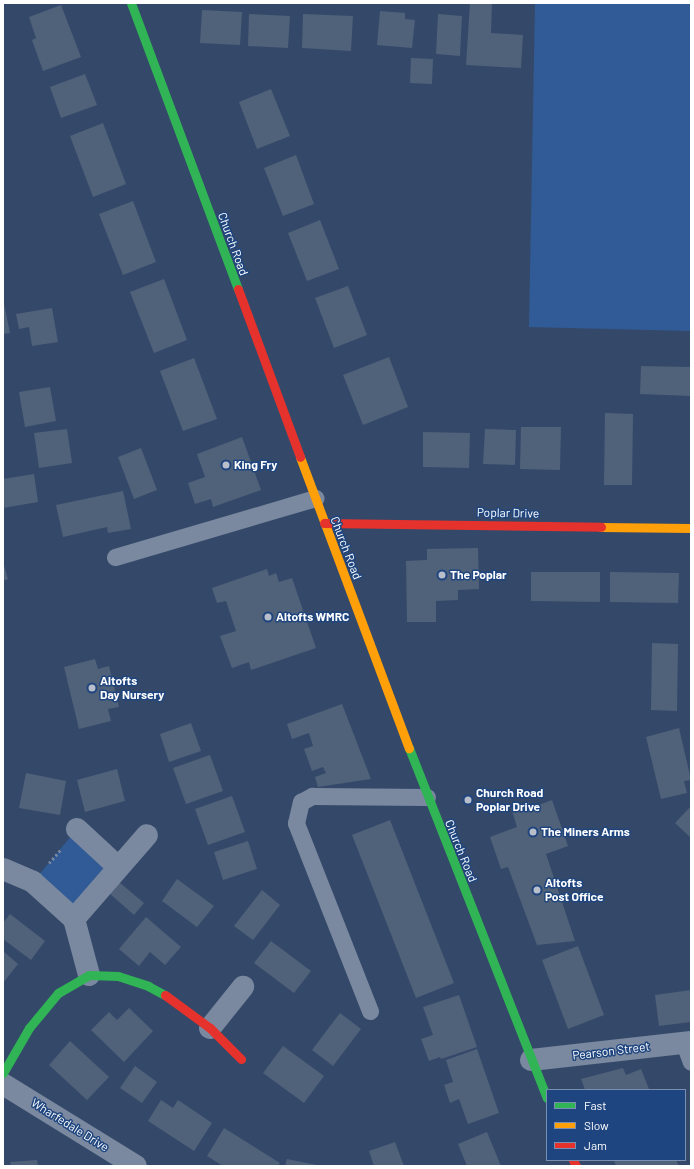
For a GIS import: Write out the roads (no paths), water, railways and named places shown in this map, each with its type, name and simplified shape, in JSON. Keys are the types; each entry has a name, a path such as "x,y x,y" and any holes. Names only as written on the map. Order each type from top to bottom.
{"street":[{"name":"Church Road","path":"131,3 427,797 546,1096"},
{"name":"Poplar Drive","path":"324,524 691,528"},
{"path":"78,830 118,867"},
{"path":"74,919 118,867 147,836"},
{"path":"3,869 34,882 74,919 89,975"},
{"path":"3,1073 29,1028 58,993 89,975 118,976 148,986 179,1003 210,1028 241,1059"},
{"path":"210,1028 243,987"},
{"name":"Pearson Street","path":"531,1060 689,1049"},
{"name":"Wharfedale Drive","path":"3,1084 136,1166"}],"lane":[{"path":"115,557 315,498"},
{"path":"370,1011 296,823 301,802 312,796 318,795 427,797"}],"place":[{"name":"King Fry","path":"226,465"},
{"name":"The Poplar","path":"442,575"},
{"name":"Altofts WMRC","path":"268,617"},
{"name":"Altofts Day Nursery","path":"92,688"},
{"name":"Church Road Poplar Drive","path":"468,800"},
{"name":"The Miners Arms","path":"533,832"},
{"name":"Altofts Post Office","path":"537,890"}]}
